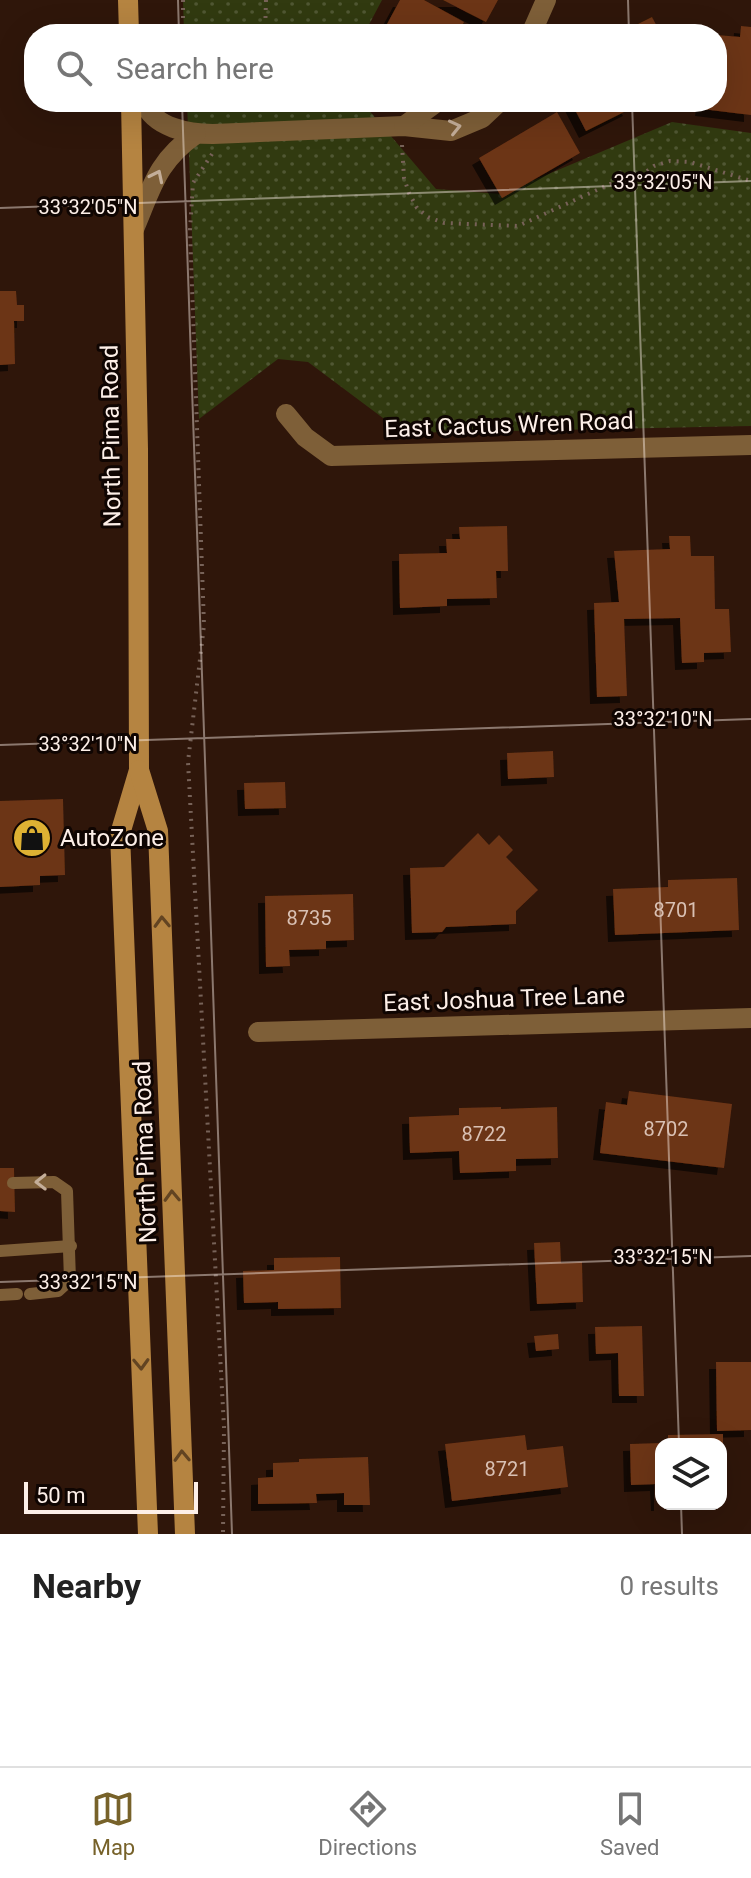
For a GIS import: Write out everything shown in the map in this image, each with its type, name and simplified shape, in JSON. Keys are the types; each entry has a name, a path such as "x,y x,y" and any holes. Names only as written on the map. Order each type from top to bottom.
{"main road":[{"path":"128,0 129,24"},
{"name":"North Pima Road","path":"131,112 139,770 158,831 185,1534"},
{"name":"North Pima Road","path":"139,770 120,834 148,1534"}],"street":[{"path":"535,24 546,0"},
{"path":"150,112 170,127 205,134 404,126 451,131 482,118 488,112"},
{"path":"404,126 423,112"},
{"path":"134,229 161,166 178,147 205,134"},
{"name":"East Cactus Wren Road","path":"286,414 305,437 331,456 751,445"},
{"name":"East Joshua Tree Lane","path":"258,1032 751,1018"}],"lane":[{"path":"0,1295 58,1291 70,1280 67,1191 54,1182 13,1183"},
{"path":"0,1251 71,1246"}],"path":[{"path":"183,0 183,24"},
{"path":"265,24 266,0"},
{"path":"213,112 205,134 212,155 193,183 190,230 204,625 188,762 224,1427 223,1534"},
{"path":"402,153 404,178 417,208 428,217 444,223 518,226 610,184 640,176 654,166 670,161 690,162 751,181"}],"green space":[{"path":"183,0 382,0 369,24 184,24"},
{"path":"187,112 371,112 436,189 501,194 672,122 751,133 751,426 403,433 308,362 278,359 199,419"}],"building":[{"path":"400,0 424,0 464,22 463,24 387,24"},
{"path":"443,0 498,0 486,22"},
{"path":"652,17 656,24 638,24"},
{"path":"741,26 751,27 751,115 726,112 727,36 740,37"},
{"path":"557,112 580,153 502,198 479,158"},
{"path":"576,112 624,112 586,131"},
{"path":"0,291 16,291 17,305 24,305 24,321 14,321 15,364 0,365"},
{"path":"507,526 508,571 496,571 497,598 447,599 447,606 400,608 399,554 447,553 446,539 460,539 459,527"},
{"path":"669,536 690,536 691,556 714,556 715,609 729,609 731,652 704,653 704,662 682,663 680,618 624,619 627,696 597,697 594,603 619,602 614,551 670,549"},
{"path":"553,751 554,777 508,779 507,753"},
{"path":"285,782 286,808 245,809 244,783"},
{"name":"AutoZone","path":"63,799 65,875 40,876 40,885 0,887 0,801"},
{"path":"478,833 489,845 499,835 513,850 506,857 538,890 516,911 516,924 446,927 442,932 412,933 410,868 444,867"},
{"path":"737,878 739,930 615,935 613,889 668,887 668,880"},
{"path":"353,894 354,940 326,941 326,949 289,950 290,966 266,967 265,896"},
{"path":"629,1091 732,1104 724,1168 600,1153 606,1102 627,1105"},
{"path":"557,1107 558,1158 516,1159 516,1171 460,1173 459,1151 410,1153 409,1117 459,1115 459,1108"},
{"path":"0,1168 14,1168 15,1212 0,1211"},
{"path":"560,1242 561,1263 582,1262 583,1302 537,1304 534,1243"},
{"path":"340,1257 341,1308 278,1309 278,1302 244,1303 243,1271 274,1270 274,1258"},
{"path":"642,1326 644,1396 619,1396 618,1353 596,1354 595,1327"},
{"path":"558,1334 559,1349 536,1351 534,1336"},
{"path":"716,1362 751,1362 751,1430 717,1431"},
{"path":"723,1434 723,1438 668,1438 668,1435"},
{"path":"525,1435 527,1450 563,1446 568,1487 452,1501 445,1444"},
{"path":"655,1443 655,1484 631,1485 630,1444"},
{"path":"368,1457 370,1505 344,1505 344,1493 316,1494 317,1503 258,1504 258,1478 273,1477 273,1463"}],"place":[{"name":"AutoZone","path":"32,838"}]}
